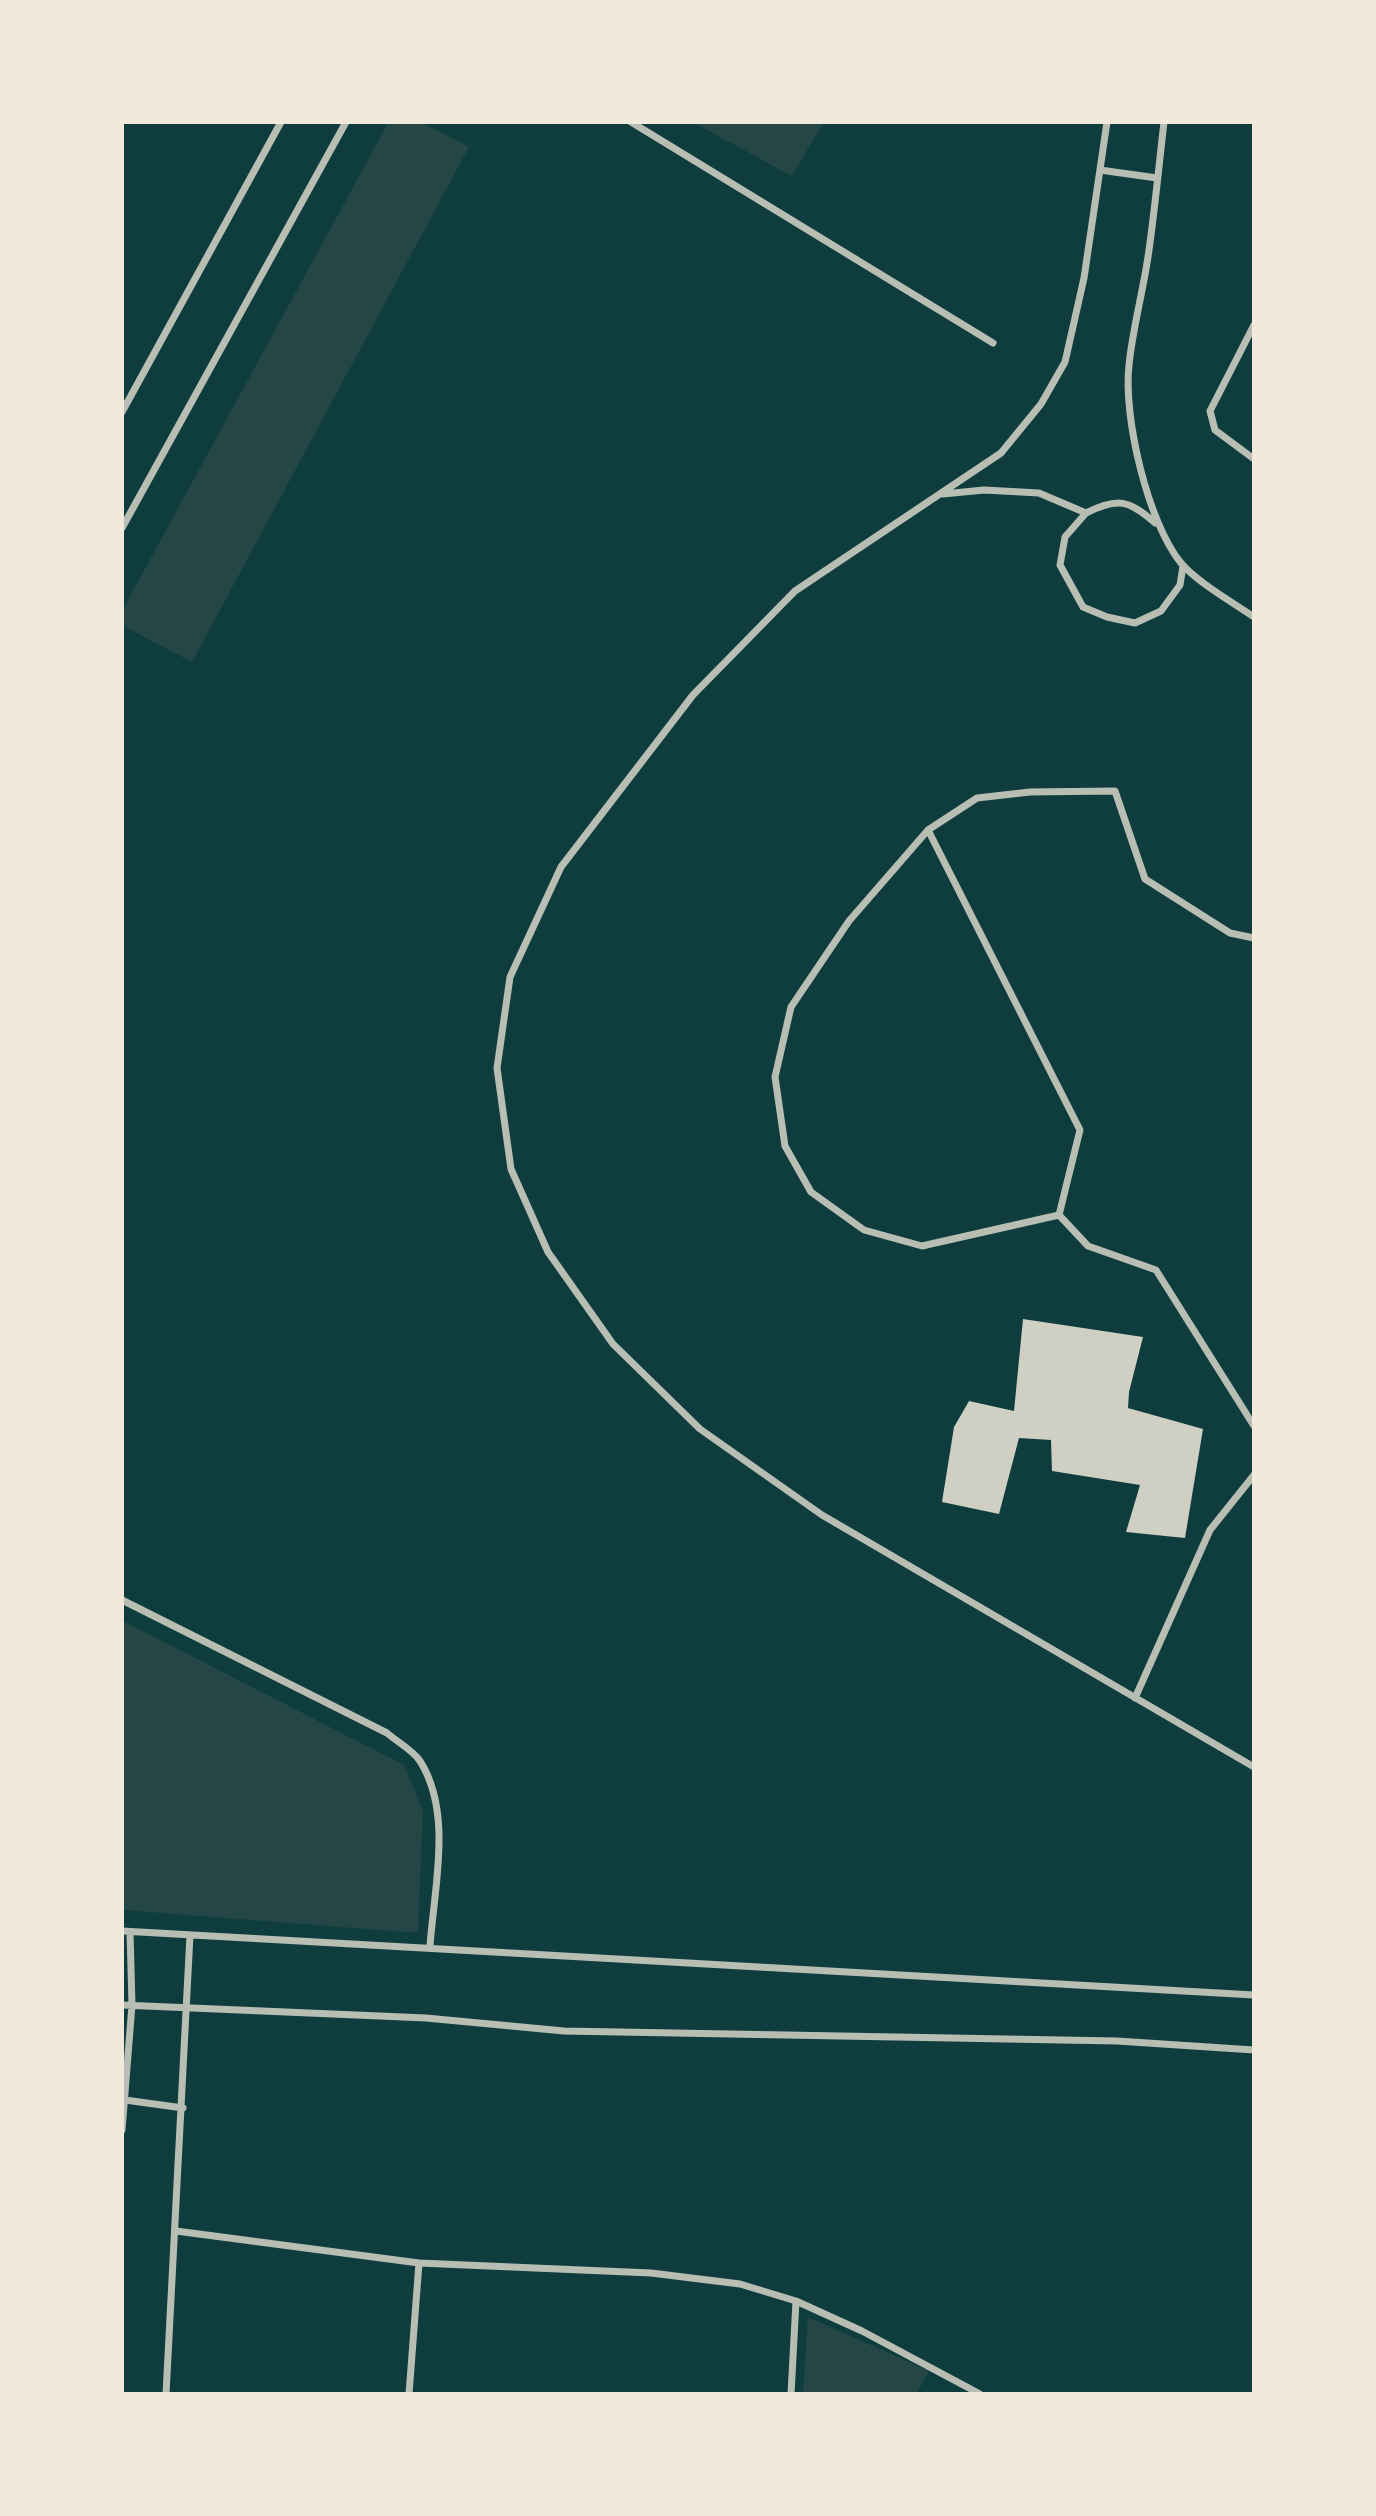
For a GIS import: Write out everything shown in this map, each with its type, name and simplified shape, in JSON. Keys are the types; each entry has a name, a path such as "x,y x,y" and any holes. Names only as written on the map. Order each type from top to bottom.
{"street":[{"path":"122,412 281,122"},
{"path":"122,528 346,122"},
{"path":"631,122 993,344"},
{"path":"1107,122 1084,278 1065,362 1041,404 1002,453 795,591 693,695 561,867 510,977 496,1068 511,1169 548,1252 613,1344 699,1429 822,1515 1254,1767"},
{"path":"1164,122 1149,251 1128,366 1127,398 1157,524 1183,566 1254,617"},
{"path":"1100,170 1157,177"},
{"path":"1254,325 1210,411 1215,430 1254,459"},
{"path":"939,495 984,489 1039,493 1086,513"},
{"path":"1157,524 1135,505 1108,502 1086,513 1074,523 1065,537 1060,565 1083,607 1107,617 1135,623 1161,611 1180,585 1183,566"},
{"path":"1059,1215 922,1246 864,1230 811,1192 785,1146 775,1077 791,1007 849,921 928,830 977,799 1030,792 1115,791 1145,878 1230,933 1254,938"},
{"path":"928,830 1080,1130 1059,1215"},
{"path":"1059,1215 1088,1246 1156,1270 1254,1426"},
{"path":"1135,1698 1210,1530 1254,1475"},
{"path":"122,1600 387,1733 418,1759 432,1785 439,1822 430,1946"},
{"path":"122,2130 132,2005 126,1931 430,1946 1254,1995"},
{"path":"166,2393 190,1935"},
{"path":"122,2005 426,2018 564,2031 1117,2041 1254,2050"},
{"path":"125,2100 183,2108"},
{"path":"176,2231 419,2263 651,2273 740,2284 796,2301 862,2331 980,2393"},
{"path":"409,2393 419,2263"},
{"path":"790,2393 796,2301"}],"shaded area":[{"path":"823,122 792,176 694,123"},
{"path":"388,123 423,123 469,147 192,662 123,626 123,609"},
{"path":"123,1621 404,1765 423,1810 418,1933 123,1910"},
{"path":"808,2317 929,2371 917,2393 803,2393"}],"building":[{"path":"1023,1319 1143,1337 1129,1392 1128,1408 1203,1429 1185,1538 1126,1532 1140,1485 1052,1471 1051,1440 1019,1438 999,1514 942,1502 954,1427 969,1401 1014,1411"}]}
